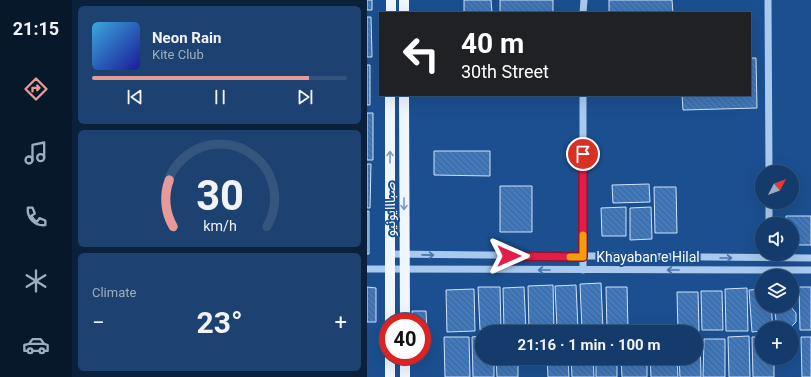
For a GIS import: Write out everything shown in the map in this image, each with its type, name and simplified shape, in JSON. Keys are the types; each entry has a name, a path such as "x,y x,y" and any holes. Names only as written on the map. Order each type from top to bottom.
{"main road":[{"path":"391,0 391,12"},
{"path":"404,0 404,12"},
{"name":"صبا ایونیو","path":"390,96 390,313"},
{"name":"صبا ایونیو","path":"404,96 405,313"},
{"path":"390,365 390,377"},
{"path":"405,365 405,377"}],"street":[{"path":"583,0 583,12"},
{"path":"768,0 769,165"},
{"path":"583,96 583,270"},
{"name":"Khayaban e Hilal","path":"389,254 583,257 755,256"},
{"name":"Khayaban e Hilal","path":"799,257 811,258"},
{"name":"Khayaban e Hilal","path":"367,269 755,270"},
{"name":"Khayaban e Hilal","path":"799,270 811,270"}],"building":[{"path":"367,0 372,0 372,10 367,10"},
{"path":"464,0 491,0 492,12 464,12"},
{"path":"500,0 553,0 553,12 500,12"},
{"path":"609,0 672,0 673,12 609,12"},
{"path":"367,17 371,17 372,57 367,57"},
{"path":"751,58 756,58 757,108 683,110 682,96 751,96"},
{"path":"367,65 370,65 370,105 367,105"},
{"path":"367,113 373,113 373,160 367,160"},
{"path":"434,151 490,151 490,176 434,175"},
{"path":"367,164 371,164 370,208 367,208"},
{"path":"649,184 650,202 613,203 612,185"},
{"path":"500,186 532,186 532,232 500,232"},
{"path":"654,187 676,187 677,233 655,233"},
{"path":"626,207 626,236 602,236 601,208"},
{"path":"651,207 652,239 630,240 630,208"},
{"path":"367,211 369,211 369,254 367,254"},
{"path":"811,216 811,245 799,245 799,217 786,217"},
{"path":"601,283 603,325 582,325 580,284"},
{"path":"553,285 554,325 529,325 528,286"},
{"path":"576,285 578,325 557,325 555,286"},
{"path":"367,287 376,288 376,322 367,322"},
{"path":"478,287 500,287 501,325 480,325"},
{"path":"524,287 526,325 504,325 503,288"},
{"path":"606,287 627,287 628,325 607,325"},
{"path":"799,287 811,287 811,330 800,330"},
{"path":"747,288 748,331 726,331 725,289"},
{"path":"474,289 475,331 447,332 446,290"},
{"path":"749,290 755,290 755,313 772,313 772,321 755,321 755,332 752,332"},
{"path":"701,291 722,291 723,330 703,330"},
{"path":"677,292 698,292 699,325 678,325"},
{"path":"412,311 426,311 426,313 412,313"},
{"path":"775,313 796,313 796,321 776,321"},
{"path":"749,336 750,377 729,377 728,337"},
{"path":"444,337 469,337 470,377 445,377"},
{"path":"472,337 475,337 475,365 494,365 494,377 473,377"},
{"path":"752,337 755,337 755,365 774,365 774,377 753,377"},
{"path":"801,337 811,337 811,377 802,377"},
{"path":"704,339 725,339 725,377 703,377"},
{"path":"496,365 518,365 518,377 497,377"},
{"path":"547,365 568,365 569,377 548,377"},
{"path":"571,365 593,365 594,377 572,377"},
{"path":"596,365 617,365 617,377 596,377"},
{"path":"621,365 647,365 647,377 622,377"},
{"path":"650,365 677,365 678,377 651,377"},
{"path":"679,365 701,365 701,377 680,377"}],"slow traffic":[{"path":"570,257 583,257 583,235"}],"route":[{"path":"509,256 583,257 583,154"}]}
